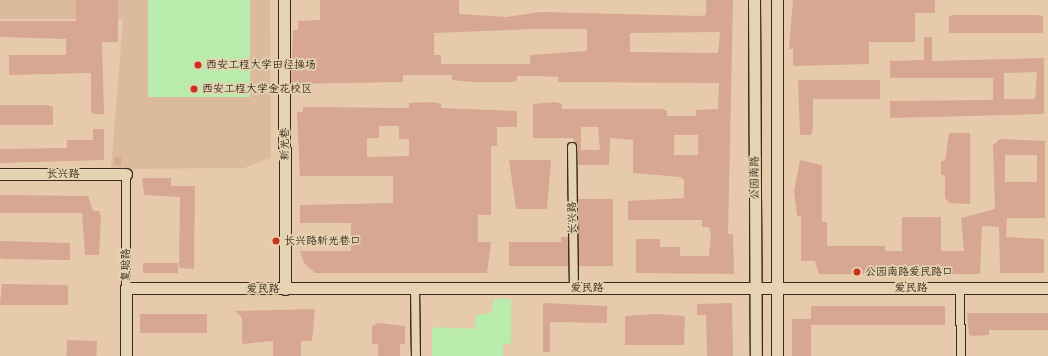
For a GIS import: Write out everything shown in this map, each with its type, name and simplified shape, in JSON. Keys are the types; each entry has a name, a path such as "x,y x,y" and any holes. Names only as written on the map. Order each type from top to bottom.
{"street":[{"name":"新光巷","path":"284,0 285,289"},
{"name":"公园南路","path":"754,0 756,356"},
{"name":"公园南路","path":"777,0 777,356"},
{"name":"长兴路","path":"572,147 574,288"},
{"name":"长兴路","path":"0,174 126,174"},
{"name":"复聪路","path":"126,174 126,356"},
{"name":"爱民路","path":"126,288 1048,288"},
{"path":"415,288 416,356"},
{"path":"960,288 961,356"}],"shaded area":[{"name":"西安工程大学金花校区","path":"0,0 270,0 271,158 244,168 111,169 123,19 0,19"}],"green space":[{"name":"西安工程大学田径操场","path":"148,0 250,0 250,97 148,97"},
{"path":"494,299 511,299 511,343 503,345 503,356 432,356 432,327 475,329 476,315 491,313"}],"building":[{"path":"76,0 118,0 118,42 102,42 104,114 93,114 91,110 91,73 9,75 9,55 66,55 66,39 0,37 0,21 76,21"},
{"path":"320,0 459,0 459,14 506,17 541,12 700,16 706,15 706,0 733,0 728,234 733,234 734,274 636,273 636,239 660,239 660,247 680,247 680,256 709,256 711,234 709,227 702,227 702,220 628,220 628,201 684,198 684,180 680,177 633,173 633,140 610,138 609,165 578,165 577,147 573,138 533,138 533,104 555,102 562,104 562,109 662,109 667,111 667,116 696,116 696,110 718,109 719,83 558,82 558,77 539,76 517,76 517,80 512,82 473,82 452,80 452,75 403,75 403,82 291,84 293,30 298,30 298,21 320,20","holes":["532,29 587,29 587,51 530,55 530,64 441,64 441,55 434,55 434,33","720,32 718,53 630,52 630,33","581,127 598,127 600,150 581,150","674,135 698,135 698,155 674,155"]},
{"path":"793,0 935,0 935,13 915,13 915,42 869,42 869,64 793,66 793,49 789,49"},
{"path":"953,15 1038,15 1043,17 1043,33 949,33 949,17"},
{"path":"924,37 932,37 932,61 1044,58 1044,114 890,118 890,101 993,100 993,78 890,78 890,61 924,60","holes":["1037,72 1035,99 1004,99 1004,73"]},
{"path":"798,80 880,80 880,99 813,99 813,128 811,135 800,135"},
{"path":"434,102 441,104 441,108 517,111 517,127 497,127 497,146 491,146 491,215 478,215 478,242 491,242 487,273 315,273 304,263 300,251 351,251 351,223 300,223 300,205 393,203 393,176 300,176 297,112 303,112 303,107 409,108 409,103","holes":["379,126 399,126 399,139 409,139 409,156 367,157 367,138 379,138"]},
{"path":"0,105 48,105 53,107 53,125 0,125"},
{"path":"93,129 104,129 104,160 0,163 0,149 67,148 67,140 93,140"},
{"path":"949,133 970,133 970,204 949,203 945,198 945,175 941,175 941,161 945,161"},
{"path":"1000,139 1045,141 1045,218 1007,218 1006,237 1044,239 1044,273 1000,273 999,227 982,226 980,274 819,274 815,261 801,261 801,216 797,216 794,191 800,160 822,165 822,222 827,222 827,246 885,246 885,251 902,251 902,217 941,217 941,251 964,251 961,218 995,209 993,145","holes":["1005,155 1037,155 1037,182 1005,182"]},
{"path":"114,157 121,157 121,165 114,165"},
{"path":"509,160 551,160 547,209 516,209"},
{"path":"142,178 171,178 171,186 195,186 194,269 179,268 180,197 144,195"},
{"path":"0,195 88,196 93,211 99,211 101,216 99,255 85,255 82,213 0,213"},
{"path":"578,199 613,199 613,266 578,266"},
{"path":"561,237 568,237 568,266 509,266 509,242 561,242"},
{"path":"0,241 70,243 70,260 3,259 0,258"},
{"path":"143,263 178,263 178,273 143,273"},
{"path":"2,284 68,286 68,305 0,305"},
{"path":"543,303 607,306 607,323 550,322 550,352 543,352"},
{"path":"732,303 733,356 707,356 706,315 697,315 697,304"},
{"path":"811,306 945,306 945,325 811,325"},
{"path":"315,309 312,341 301,341 301,356 273,356 273,341 242,344 242,318 235,311"},
{"path":"967,313 1048,313 1048,330 989,330 989,335 969,335"},
{"path":"140,314 207,314 207,333 140,333"},
{"path":"656,314 685,316 684,345 625,345 625,316"},
{"path":"792,319 811,319 811,356 792,356"},
{"path":"378,323 405,326 405,344 400,344 400,356 378,356 378,344 372,344 372,326"},
{"path":"67,340 97,341 96,356 66,356"}],"place":[{"name":"西安工程大学田径操场","path":"198,65"},
{"name":"西安工程大学金花校区","path":"194,89"},
{"name":"长兴路新光巷口","path":"276,241"},
{"name":"公园南路爱民路口","path":"857,272"}]}
